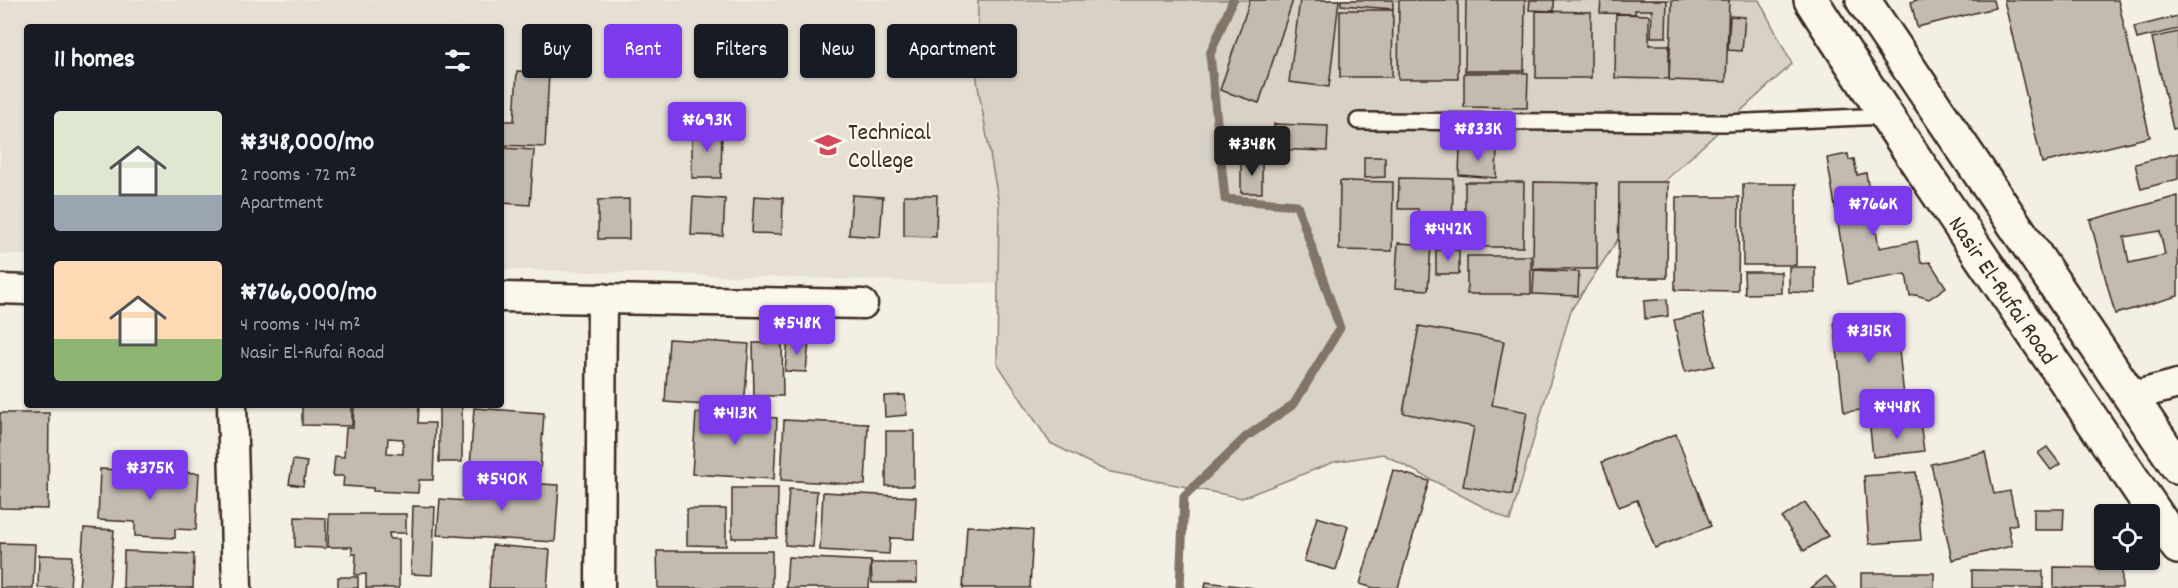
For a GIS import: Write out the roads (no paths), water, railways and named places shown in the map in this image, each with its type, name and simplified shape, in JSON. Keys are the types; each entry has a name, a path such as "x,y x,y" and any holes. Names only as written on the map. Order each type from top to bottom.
{"main road":[{"name":"Nasir El-Rufai Road","path":"1811,0 1885,116 2178,547"},
{"name":"Nasir El-Rufai Road","path":"1863,0 2178,467"}],"street":[{"path":"0,289 24,290"},
{"path":"504,297 863,304"},
{"path":"600,588 602,298"},
{"path":"2129,397 2178,384"},
{"path":"232,408 237,588"}],"lane":[{"path":"1358,122 1726,123 1885,116"}],"waterway":[{"path":"1180,588 1184,496 1246,437 1294,404 1340,328 1297,205 1225,199 1210,54 1233,0"}],"place":[{"name":"Technical College","path":"828,145"}]}
